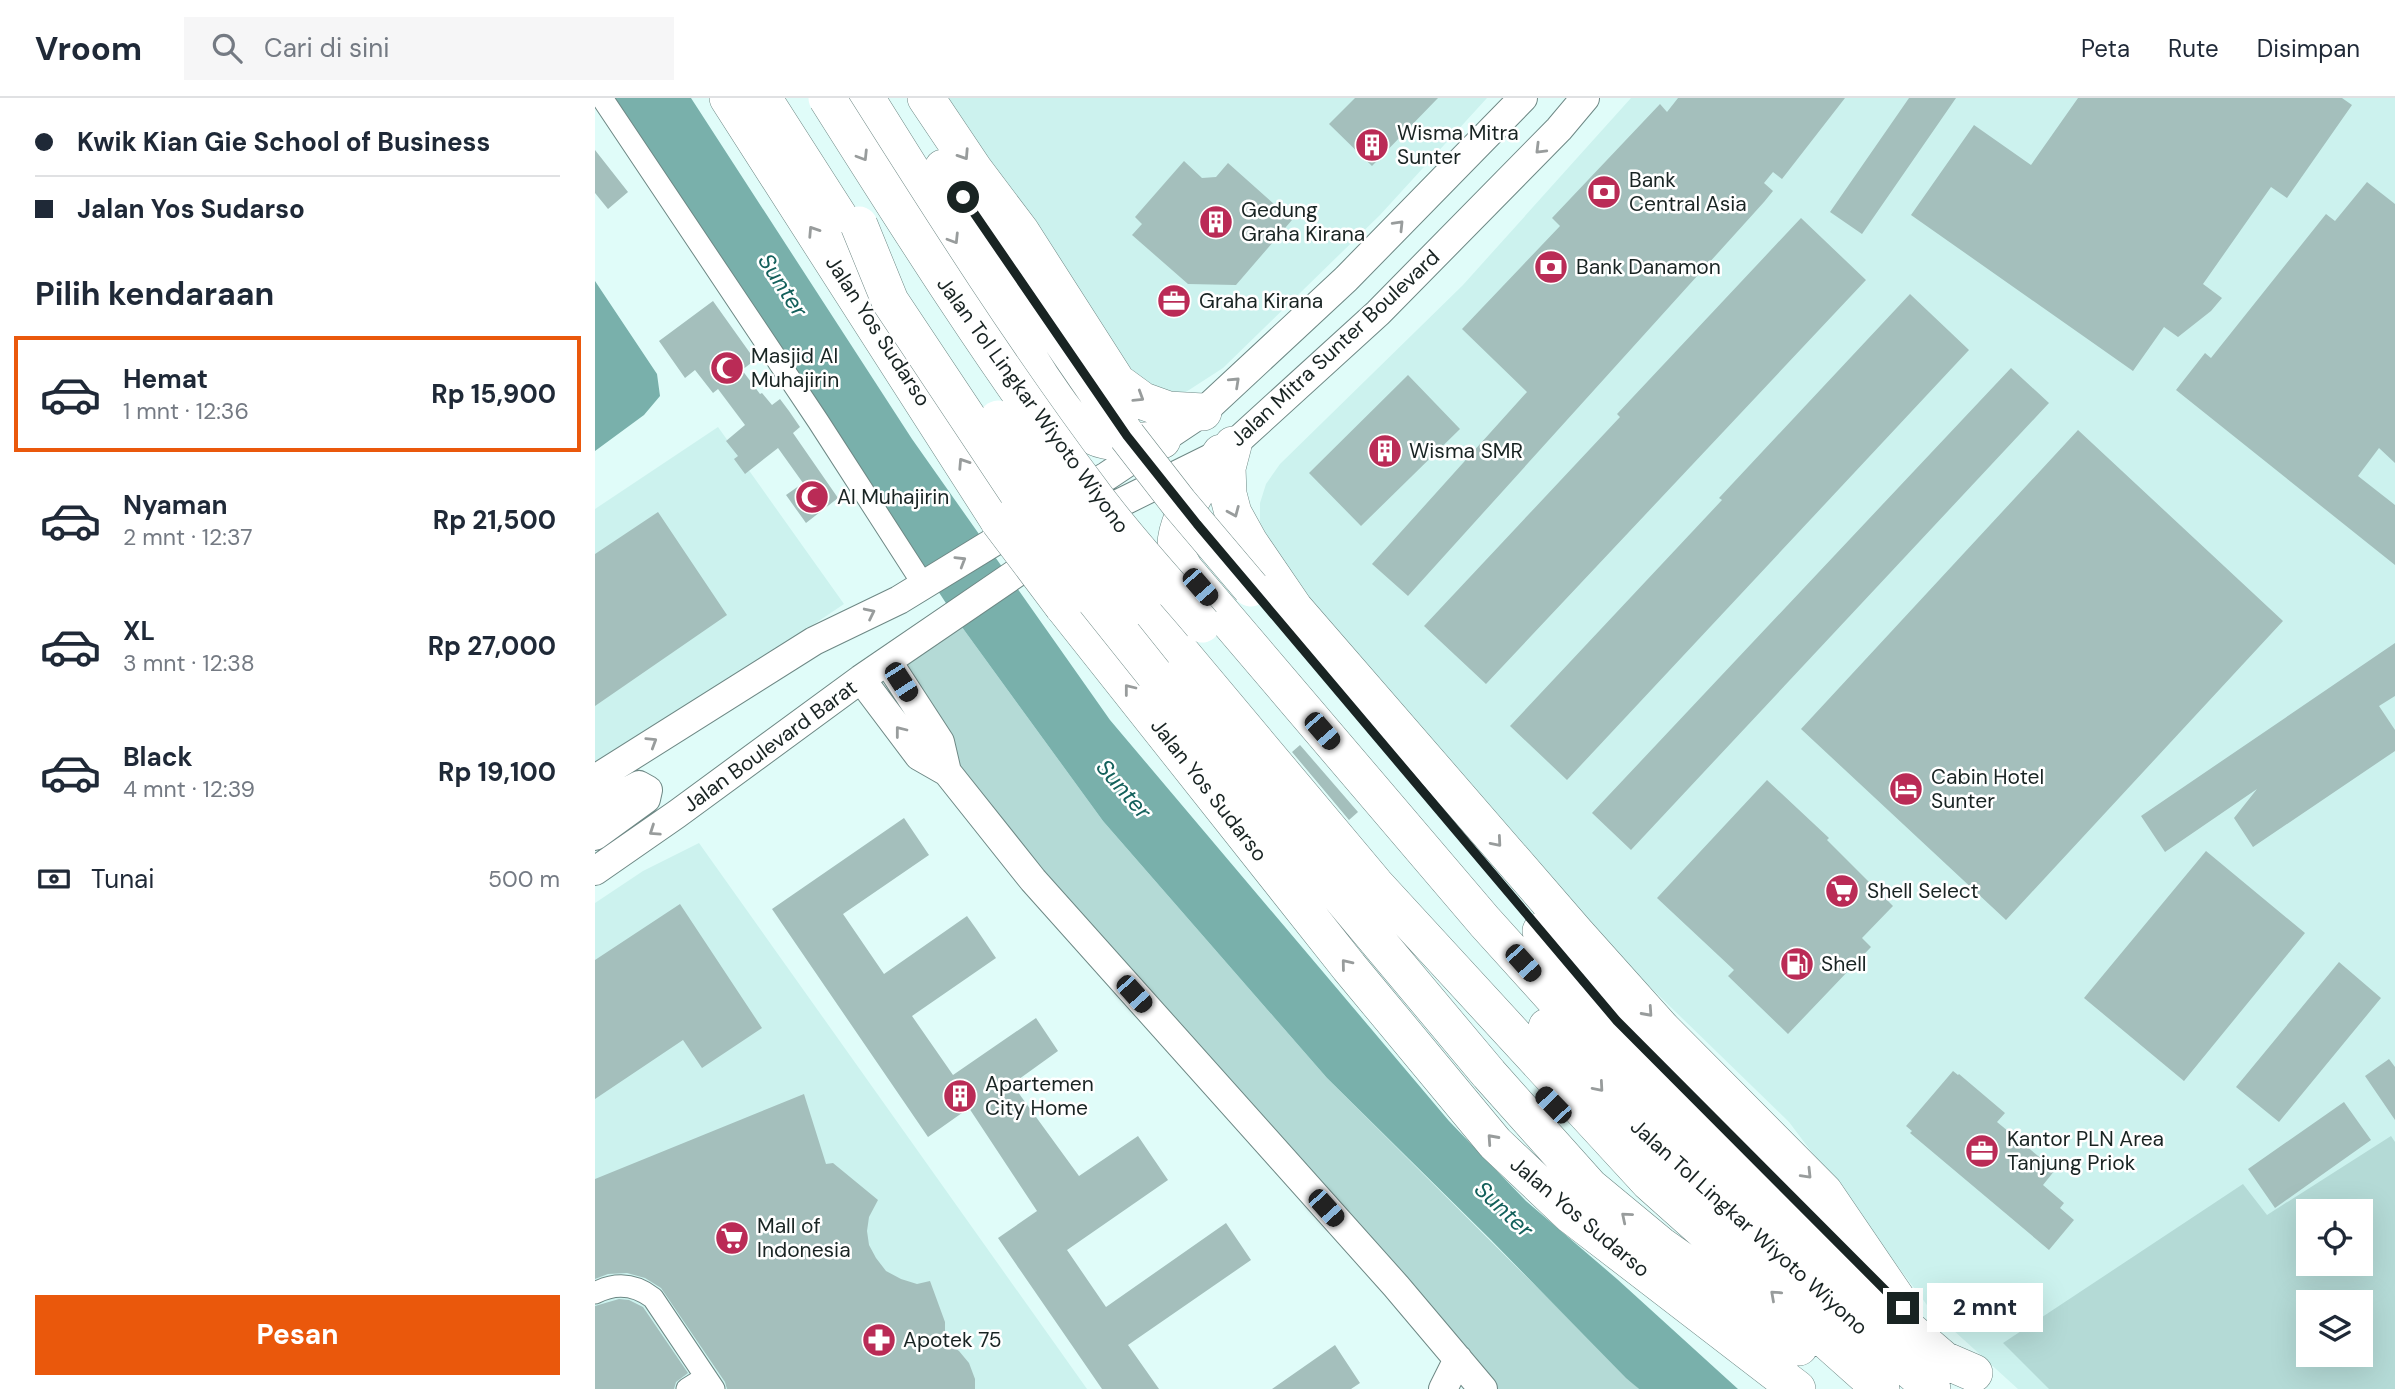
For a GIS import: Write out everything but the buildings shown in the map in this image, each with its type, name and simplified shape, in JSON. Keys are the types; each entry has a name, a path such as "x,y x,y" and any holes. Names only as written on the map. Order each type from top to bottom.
{"highway":[{"name":"Jalan Yos Sudarso","path":"728,98 999,521 1340,956 1495,1143 1571,1214 1797,1389"},
{"path":"763,98 1019,500 1021,513 1005,535"},
{"name":"Jalan Tol Lingkar Wiyoto Wiyono","path":"783,98 859,225 1069,520 1294,790 1375,884 1649,1182 1881,1389"},
{"name":"Jalan Tol Lingkar Wiyoto Wiyono","path":"827,98 941,279 1091,492 1471,940 1642,1137 1932,1389"},
{"path":"866,98 1042,379 1069,417 1095,437 1120,441 1163,440"},
{"path":"895,98 1127,436 1179,503 1617,1021 1903,1308 1975,1384"},
{"path":"926,98 975,171 1021,232 1118,382 1143,401 1168,410 1203,412"},
{"path":"859,225 890,301 1059,555 1206,739 1489,1074 1590,1187 1660,1245 1760,1316 1851,1389"},
{"path":"1227,449 1228,494 1233,513 1249,542 1294,608 1662,1029 1824,1192 1903,1308"},
{"path":"1227,449 1199,487 1178,534 1177,552 1185,570 1486,922 1596,1045 1738,1181 1975,1384"},
{"path":"1058,545 1070,561 1087,570 1134,618 1229,744 1477,1028 1760,1316"},
{"path":"1134,618 1136,605 1149,583 1159,575 1185,570"}],"main road":[{"name":"Jalan Mitra Sunter Boulevard","path":"1005,535 1107,476 1203,412 1346,279 1523,98"},
{"name":"Jalan Mitra Sunter Boulevard","path":"1014,575 1120,503 1227,449 1378,313 1559,129 1585,98"},
{"path":"595,779 814,640 899,600 1005,535"},
{"name":"Jalan Boulevard Barat","path":"595,871 861,680 1014,575"},
{"path":"888,662 940,742 947,772"},
{"path":"861,680 919,756 947,772 1041,889 1396,1286 1483,1389"},
{"path":"595,809 639,785 647,790 646,799 636,808 595,836"},
{"path":"1443,1389 1458,1359"}],"street":[{"path":"602,98 924,584"},
{"path":"595,1293 622,1284 641,1289 653,1298 710,1383 687,1389"}],"shaded area":[{"path":"942,98 1487,98 1380,215 1223,368 1172,401 1123,375"},
{"path":"1631,98 2395,98 2395,1389 2018,1389 1930,1309 1789,1122 1577,916 1308,608 1269,543 1260,522 1260,503 1266,484 1280,464 1463,285"},
{"path":"718,427 844,604 595,771 595,509"},
{"path":"959,623 1103,821 1327,1078 1639,1389 1483,1389 947,772 888,662"},
{"path":"699,843 1087,1389 595,1389 595,903 643,871"},
{"path":"2391,1136 2395,1142 2395,1389 2049,1389 2003,1343 2243,1184 2267,1215"}],"water":[{"name":"Sunter","path":"615,98 691,98 912,439 1110,720 1449,1121 1526,1201 1738,1389 1639,1389 1626,1378 1327,1078 1103,821 959,623"},
{"path":"595,281 657,374 660,396 644,415 595,451"}],"place":[{"name":"Wisma Mitra Sunter","path":"1372,145"},
{"name":"Bank Central Asia","path":"1604,192"},
{"name":"Gedung Graha Kirana","path":"1216,222"},
{"name":"Bank Danamon","path":"1551,267"},
{"name":"Graha Kirana","path":"1174,301"},
{"name":"Masjid Al Muhajirin","path":"727,368"},
{"name":"Wisma SMR","path":"1385,451"},
{"name":"Al Muhajirin","path":"812,497"},
{"name":"Cabin Hotel Sunter","path":"1906,789"},
{"name":"Shell Select","path":"1842,891"},
{"name":"Shell","path":"1797,964"},
{"name":"Apartemen City Home","path":"960,1096"},
{"name":"Kantor PLN Area Tanjung Priok","path":"1982,1151"},
{"name":"Mall of Indonesia","path":"732,1238"},
{"name":"Apotek 75","path":"879,1340"}],"route":[{"path":"963,197 1127,436 1179,503 1617,1021 1903,1308"}]}
